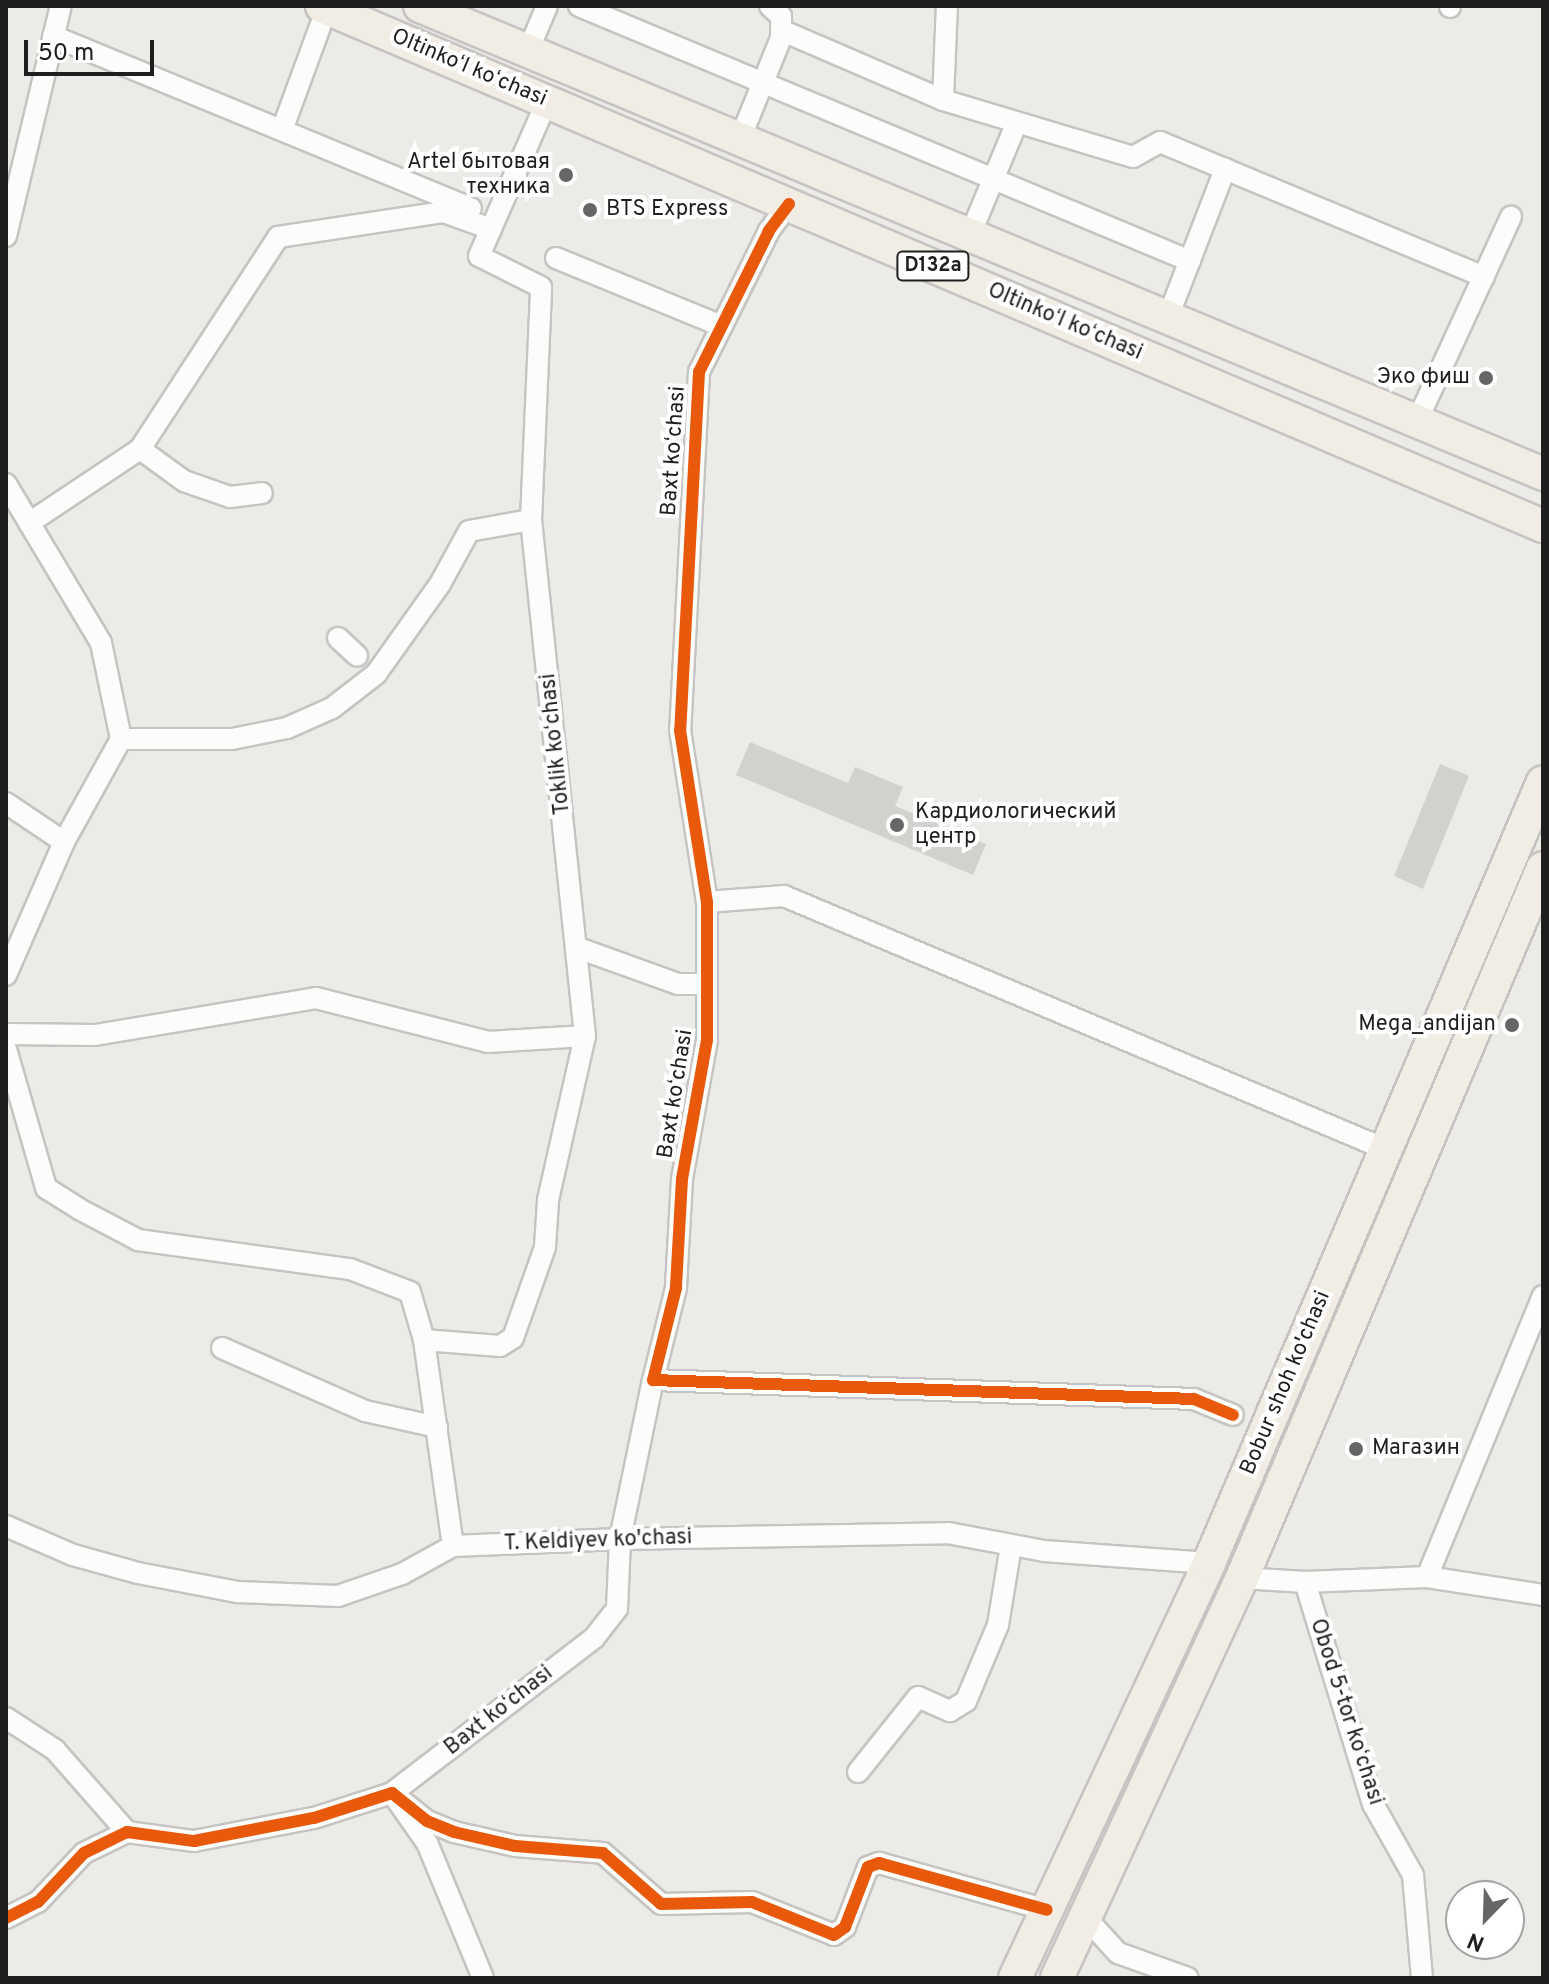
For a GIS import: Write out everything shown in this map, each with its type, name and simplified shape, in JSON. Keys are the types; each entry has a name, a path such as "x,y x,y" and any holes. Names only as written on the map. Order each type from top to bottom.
{"main road":[{"name":"Oltinkoʻl koʻchasi","path":"420,6 1543,474"},
{"name":"Oltinkoʻl koʻchasi","path":"325,7 1543,526"},
{"name":"Bobur shoh ko'chasi","path":"1015,1978 1209,1563 1543,782"},
{"name":"Bobur shoh ko'chasi","path":"1057,1978 1242,1578 1543,868"}],"street":[{"path":"6,236 61,6"},
{"path":"528,51 547,6"},
{"path":"579,6 764,80 1190,261"},
{"path":"740,139 783,31 781,16 770,6"},
{"path":"943,100 947,6"},
{"path":"282,130 325,7"},
{"path":"783,31 943,100 1133,157 1160,142 1484,277"},
{"path":"53,36 282,130 493,224"},
{"name":"Toklik koʻchasi","path":"424,1340 500,1346 513,1338 545,1247 548,1200 585,1036 531,520 541,287 481,261 493,224 547,101"},
{"path":"970,235 1017,122"},
{"path":"1168,317 1225,169"},
{"name":"Baxt koʻchasi","path":"127,1832 194,1841 314,1818 392,1793 594,1638 617,1609 620,1539 653,1380 676,1288 682,1179 707,1040 707,902 680,730 699,372 789,204"},
{"path":"29,523 140,449 278,237 444,212 493,224"},
{"path":"1417,421 1511,217"},
{"path":"556,258 722,326"},
{"path":"140,449 184,481 230,497 262,493"},
{"path":"6,484 101,643 121,739 64,842 6,975"},
{"path":"121,739 232,739 287,728 332,708 440,584 469,531 531,520"},
{"path":"338,638 368,666"},
{"path":"6,803 64,842"},
{"path":"707,902 784,896 1385,1149"},
{"path":"578,948 678,984 707,984"},
{"path":"6,1034 95,1035 316,998 488,1042 585,1036"},
{"path":"6,1049 46,1188 138,1240 381,1276 410,1292 424,1340 453,1546"},
{"path":"1427,1577 1543,1296"},
{"path":"222,1348 365,1411 437,1427"},
{"path":"653,1380 1194,1399 1233,1415"},
{"name":"T. Keldiyev ko'chasi","path":"6,1526 73,1555 238,1592 338,1596 402,1574 453,1546 620,1539 948,1533 1011,1546 1168,1564 1209,1563"},
{"path":"858,1772 918,1697 950,1711 966,1701 998,1625 1011,1546"},
{"path":"1242,1578 1305,1582 1427,1577 1543,1595"},
{"name":"Obod 5-tor koʻchasi","path":"1305,1582 1373,1804 1413,1875 1422,1978"},
{"path":"6,1718 55,1750 127,1832 84,1853 38,1902 6,1918"},
{"path":"392,1793 427,1821 454,1832 515,1846 603,1853 661,1904 752,1902 834,1935 845,1927 868,1867 879,1863 1047,1910"},
{"path":"392,1793 427,1843 483,1978"},
{"path":"1086,1918 1118,1953 1188,1978"}],"building":[{"name":"Кардиологический центр","path":"750,742 848,783 855,767 903,787 895,806 986,844 973,875 736,775"},
{"path":"1440,764 1469,776 1423,889 1394,876"}],"cycle path":[{"path":"789,204 769,231 699,372 680,730 707,902 707,1040 682,1179 676,1288 653,1380 1194,1399 1233,1415"},
{"path":"6,1918 38,1902 84,1853 127,1832 194,1841 314,1818 392,1793 427,1821 454,1832 515,1846 603,1853 661,1904 752,1902 834,1935 845,1927 868,1867 879,1863 1047,1910"}],"place":[{"name":"Artel бытовая техника","path":"566,175"},
{"name":"BTS Express","path":"590,210"},
{"name":"Эко фиш","path":"1486,378"},
{"name":"Кардиологический центр","path":"897,825"},
{"name":"Mega_andijan","path":"1512,1025"},
{"name":"Магазин","path":"1356,1449"}]}
